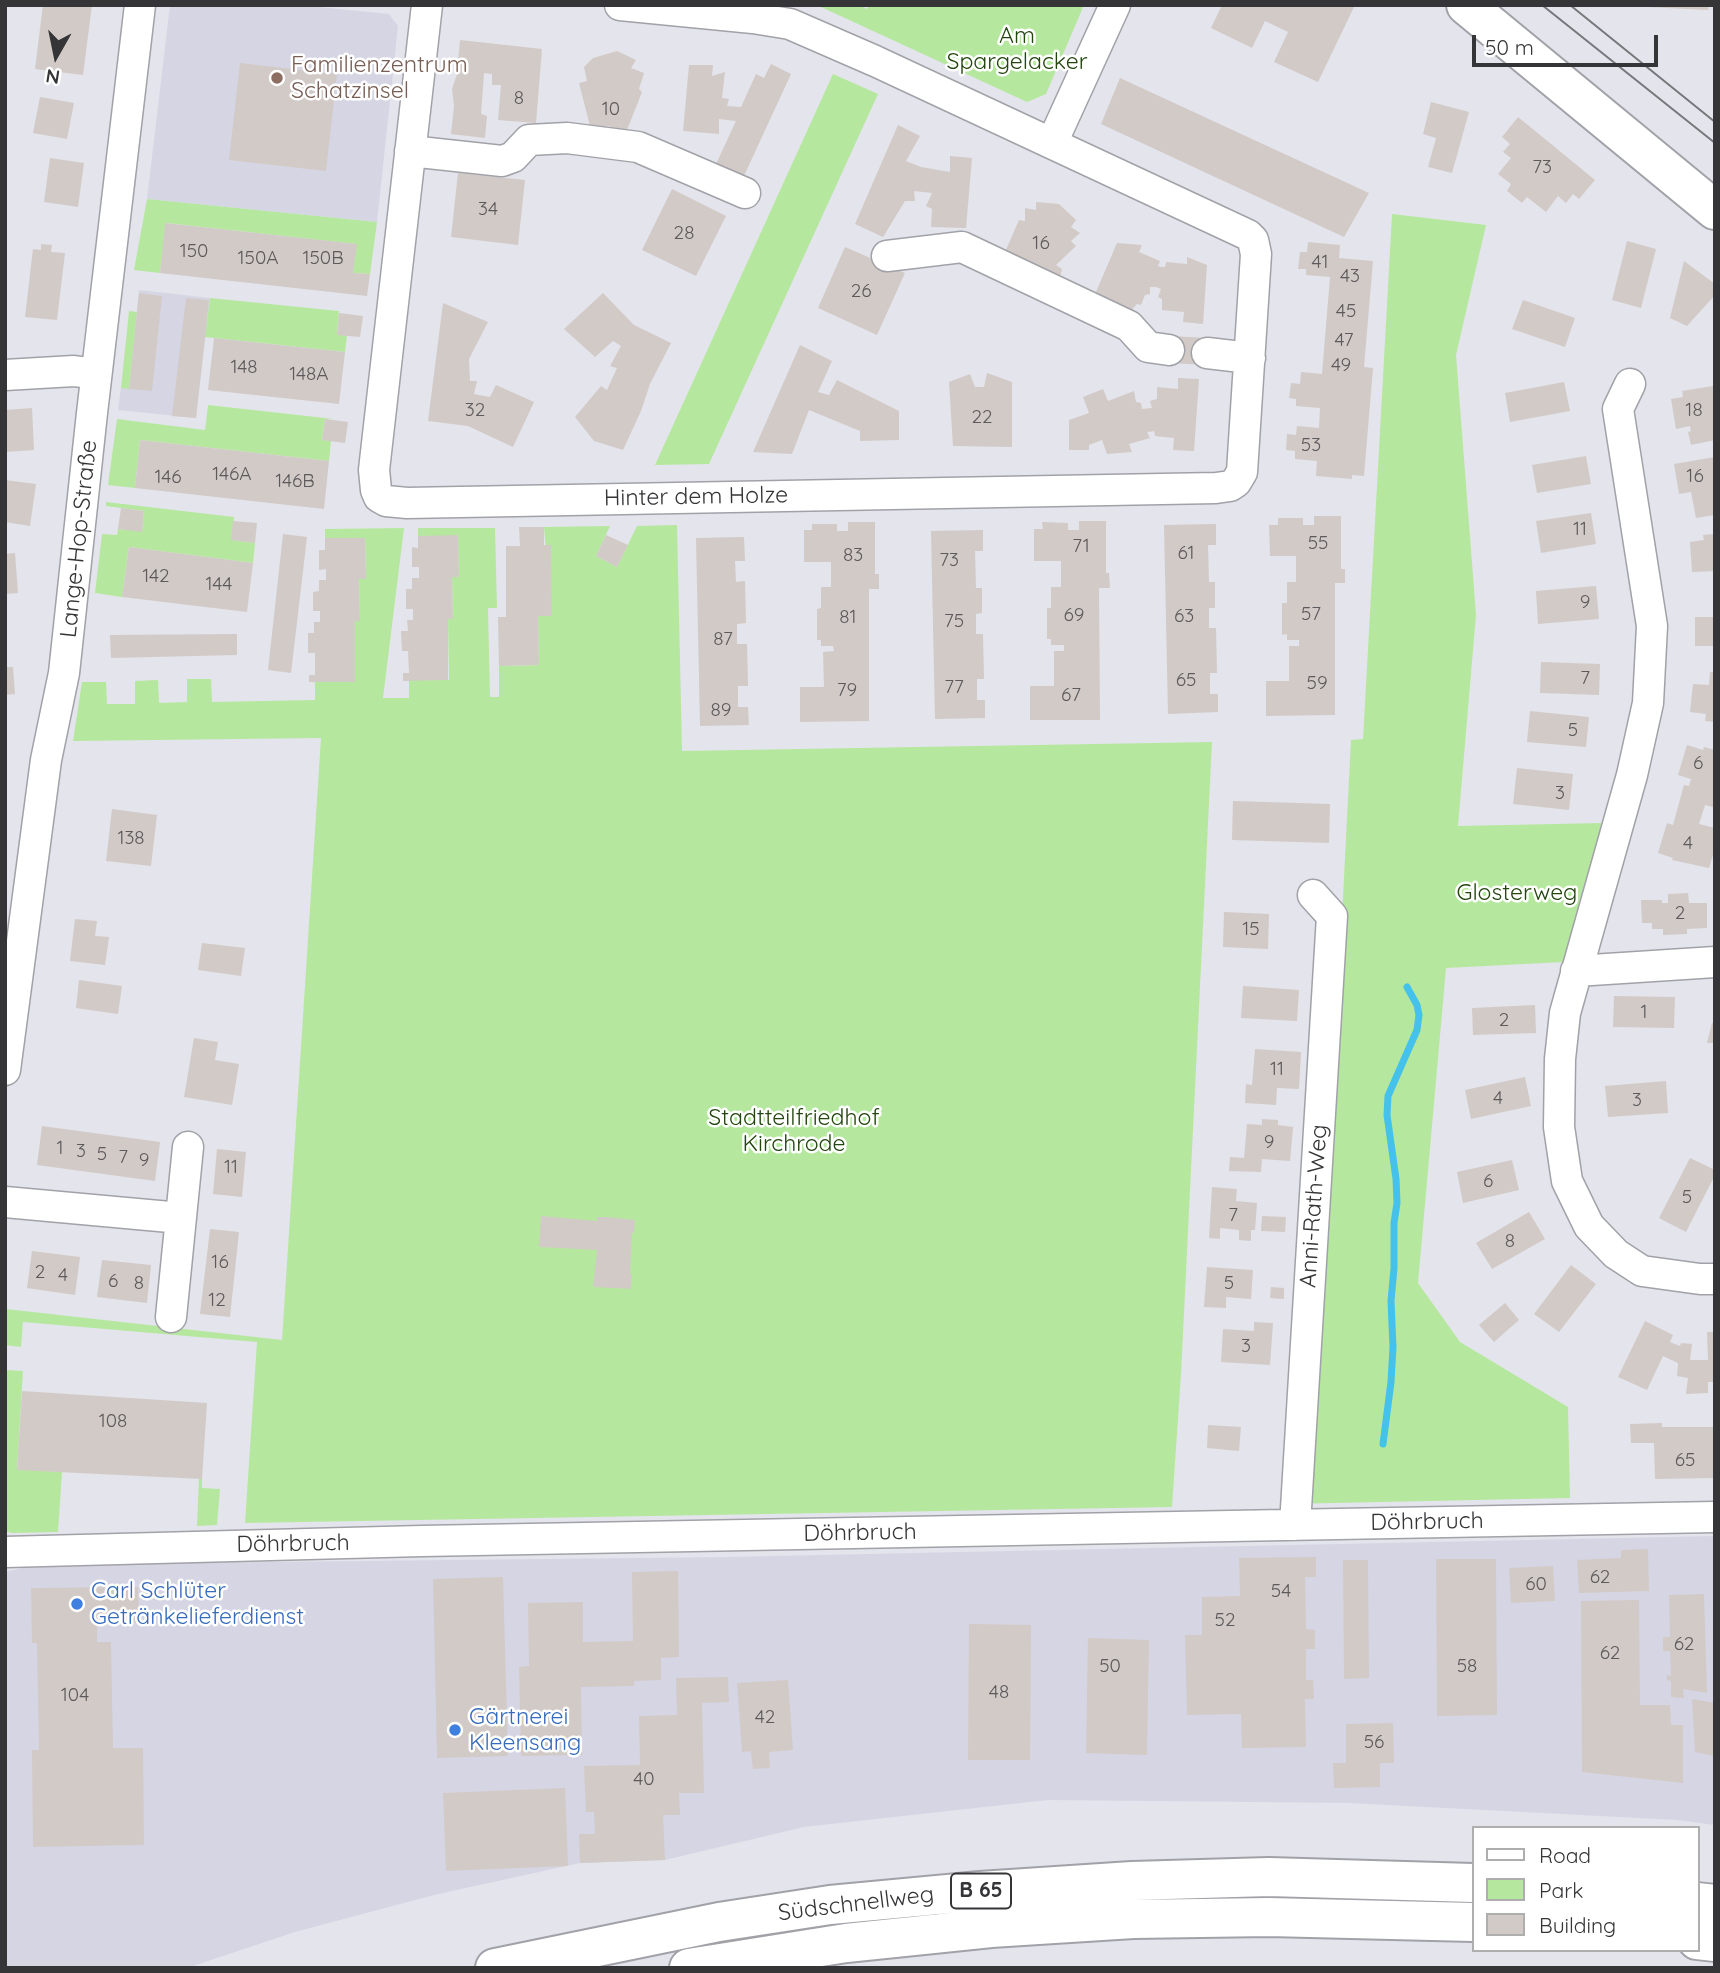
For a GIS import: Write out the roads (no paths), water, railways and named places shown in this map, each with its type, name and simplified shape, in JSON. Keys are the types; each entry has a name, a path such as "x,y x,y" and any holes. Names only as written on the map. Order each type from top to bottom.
{"main road":[{"path":"1466,5 1715,210"},
{"name":"Südschnellweg","path":"495,1968 756,1916 830,1905 980,1891 1132,1881 1269,1877 1472,1883"},
{"name":"Südschnellweg","path":"689,1968 846,1943 991,1928 1133,1919 1269,1917 1472,1922"}],"street":[{"name":"Lange-Hop-Straße","path":"5,1070 11,984 46,760 64,673 140,5"},
{"name":"Hinter dem Holze","path":"427,5 373,476 377,494 383,499 390,502 1225,487 1234,484 1242,472 1256,254 1253,240 1248,235 790,24 620,5"},
{"path":"1052,143 1115,5"},
{"path":"410,151 502,161 513,157 529,140 567,138 638,146 745,193"},
{"path":"887,256 962,247 1129,326 1148,347 1169,349"},
{"path":"1207,353 1250,358"},
{"path":"5,374 74,371 96,374"},
{"path":"1630,384 1618,408 1652,626 1648,703 1632,775 1565,1013 1560,1059 1559,1127 1567,1181 1589,1226 1616,1254 1642,1271 1715,1279"},
{"name":"Anni-Rath-Weg","path":"1295,1525 1332,916 1313,895"},
{"path":"1576,971 1715,962"},
{"path":"171,1317 188,1147"},
{"path":"5,1202 181,1219"},
{"name":"Döhrbruch","path":"5,1552 259,1544 1715,1517"}],"waterway":[{"path":"1383,1444 1391,1382 1391,1301 1397,1203 1387,1115 1388,1096 1417,1030 1419,1015 1417,1005 1407,987"}],"tram line":[{"path":"1542,5 1715,143"},
{"path":"1570,5 1715,122"}],"place":[{"name":"Familienzentrum Schatzinsel","path":"277,78"},
{"name":"Carl Schlüter Getränkelieferdienst","path":"77,1604"},
{"name":"Gärtnerei Kleensang","path":"455,1730"}],"park label":[{"name":"Am Spargelacker","path":"1017,49"},
{"name":"Glosterweg","path":"1517,893"},
{"name":"Stadtteilfriedhof Kirchrode","path":"794,1131"}]}
